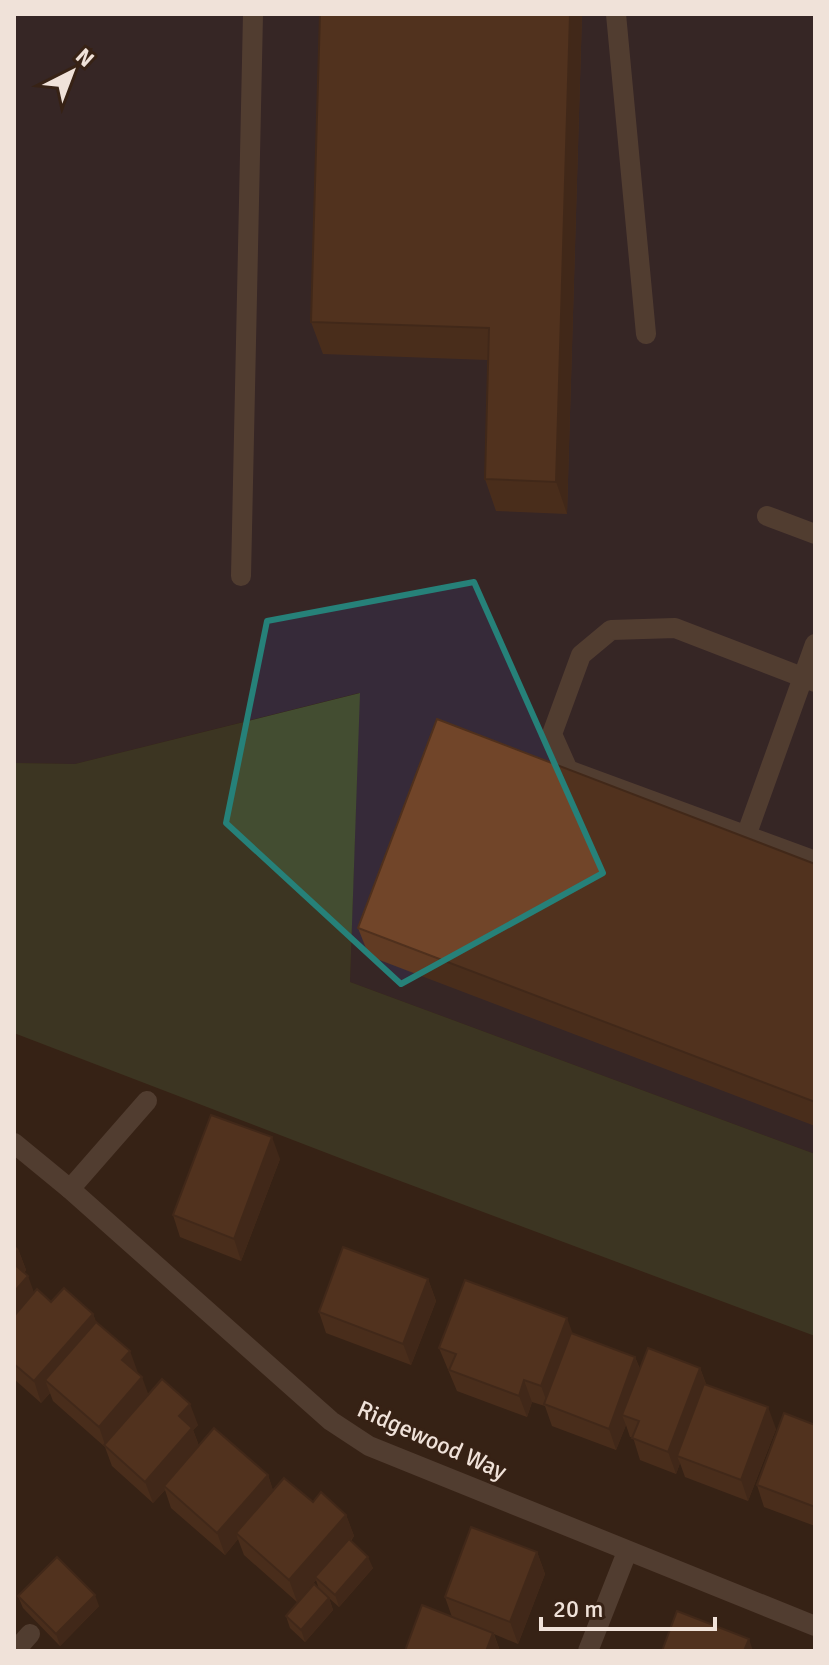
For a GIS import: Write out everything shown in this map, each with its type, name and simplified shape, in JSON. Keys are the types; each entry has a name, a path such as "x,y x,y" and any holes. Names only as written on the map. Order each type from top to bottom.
{"street":[{"path":"241,576 253,14"},
{"path":"616,14 646,334"},
{"path":"767,516 815,534"},
{"path":"808,680 675,628 611,630 581,655 552,734 568,770 815,861"},
{"path":"746,836 808,680 815,644"},
{"path":"70,1189 147,1101"},
{"name":"Ridgewood Way","path":"14,1143 331,1421 369,1446 815,1626"},
{"path":"588,1651 627,1552"},
{"path":"15,1651 30,1634"}],"highlighted area":[{"path":"474,582 603,873 401,984 226,823 267,621"}],"shaded area":[{"path":"14,14 815,14 815,1154 350,982 359,693 75,764 14,763"}],"green space":[{"path":"360,693 350,982 815,1154 815,1336 14,1033 14,763 75,764"}],"building":[{"path":"320,14 570,14 556,482 485,479 489,328 311,322"},
{"path":"437,719 815,864 815,1102 358,928"},
{"path":"211,1115 272,1137 234,1239 173,1215"},
{"path":"343,1247 428,1279 403,1344 319,1312"},
{"path":"14,1264 28,1276 14,1292"},
{"path":"465,1280 567,1318 541,1386 524,1380 519,1396 449,1370 456,1354 439,1348"},
{"path":"64,1288 93,1314 34,1381 14,1364 14,1316 37,1289 51,1302"},
{"path":"96,1322 130,1351 122,1360 142,1377 99,1427 45,1380"},
{"path":"571,1333 635,1357 609,1429 544,1404"},
{"path":"648,1348 700,1368 668,1452 632,1438 639,1421 622,1415"},
{"path":"162,1379 190,1404 179,1416 192,1428 145,1482 104,1445"},
{"path":"704,1384 768,1407 741,1480 677,1456"},
{"path":"784,1413 815,1425 815,1507 757,1485"},
{"path":"214,1428 268,1475 217,1533 164,1486"},
{"path":"284,1478 313,1502 321,1492 346,1515 289,1580 236,1533"},
{"path":"471,1527 537,1552 510,1622 445,1597"},
{"path":"349,1539 368,1557 335,1595 315,1577"},
{"path":"57,1557 95,1595 56,1634 18,1596"},
{"path":"314,1584 329,1598 301,1630 286,1616"},
{"path":"422,1605 493,1633 486,1651 405,1651"},
{"path":"677,1611 749,1639 744,1651 662,1651"}]}
